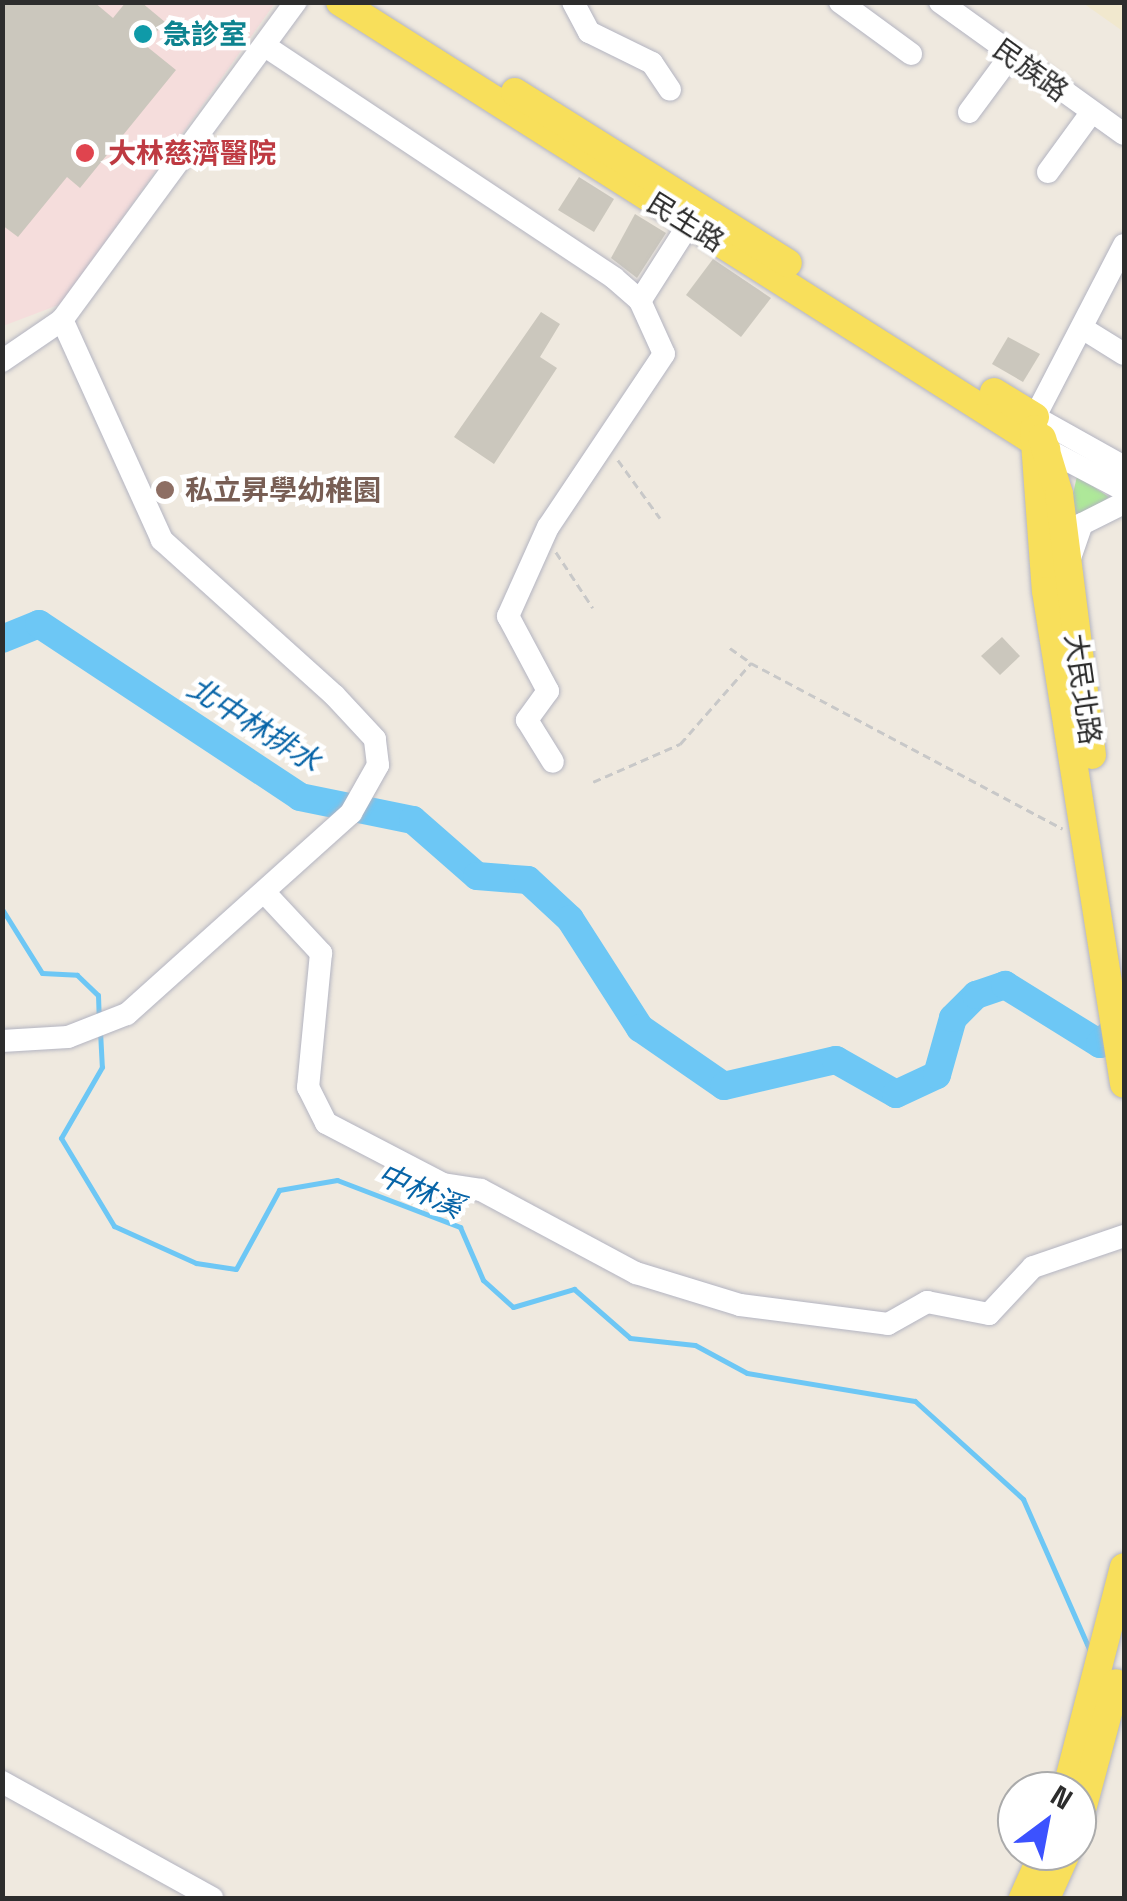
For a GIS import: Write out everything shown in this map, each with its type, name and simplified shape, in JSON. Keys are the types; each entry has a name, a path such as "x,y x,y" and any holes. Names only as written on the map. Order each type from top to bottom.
{"main road":[{"name":"民生路","path":"340,2 689,224 1042,434"},
{"name":"民生路","path":"371,2 1042,434"},
{"name":"大民北路","path":"1042,434 1067,579 1116,962"},
{"name":"大民北路","path":"1042,434 1084,828 1116,962"},
{"path":"1116,962 1124,1084"},
{"path":"1081,1771 1100,1714 1117,1642 1124,1567"},
{"path":"1023,1898 1035,1871"},
{"path":"1046,1898 1058,1871"}],"street":[{"path":"2,361 62,320 296,2"},
{"path":"574,2 589,32 652,63 670,90"},
{"path":"840,2 911,54"},
{"name":"民族路","path":"953,6 1011,55 1124,134"},
{"path":"265,46 640,301 664,354 540,542 508,616 548,692 527,720 553,762"},
{"path":"969,112 1011,55"},
{"path":"1048,172 1091,113"},
{"path":"640,301 689,224"},
{"path":"1124,245 1082,328 1042,434 1124,490"},
{"path":"2,1041 68,1037 128,1014 352,813 378,766 374,738 162,540 62,320"},
{"path":"1082,328 1124,354"},
{"name":"民生路","path":"1042,434 1124,467"},
{"path":"1067,579 1082,524 1124,503"},
{"path":"266,894 321,953 308,1087 326,1124 444,1184 482,1190 636,1273 740,1305 888,1324 928,1302 989,1314 1033,1267 1124,1236"},
{"path":"2,1782 212,1898"}],"path":[{"path":"600,450 630,466 660,518"},
{"path":"540,542 566,558 592,608"},
{"path":"730,648 1037,822 1084,828"},
{"path":"593,782 680,744 751,663"}],"shaded area":[{"name":"大林慈濟醫院","path":"3,3 275,3 61,304 3,326"},
{"path":"1083,3 1124,3 1124,32"}],"green space":[{"path":"1077,476 1109,497 1074,525 1073,494"}],"building":[{"path":"2,2 94,2 113,18 126,2 141,2 165,22 145,45 176,70 80,188 67,177 18,237 2,225"},
{"path":"579,177 614,199 594,232 558,210"},
{"path":"635,214 666,233 637,278 611,258"},
{"path":"713,259 771,298 741,337 686,295"},
{"path":"541,312 560,324 540,357 557,368 494,464 454,437"},
{"path":"1008,337 1040,354 1023,382 992,364"},
{"path":"1002,637 1020,656 1000,675 981,656"}],"waterway":[{"name":"北中林排水","path":"2,639 39,624 300,797 413,820 477,876 528,880 570,919 640,1028 724,1086 836,1060 896,1094 937,1075 953,1018 976,995 1005,985 1100,1044 1124,1020"},
{"name":"中林溪","path":"2,909 42,973 77,975 98,995 99,1020"},
{"name":"中林溪","path":"100,1031 102,1067 61,1138 114,1226 196,1263 236,1269 279,1190 337,1180 460,1227 483,1280 513,1307 574,1289 630,1338 695,1345 747,1373 915,1401 1023,1499 1090,1651"}],"place":[{"name":"急診室","path":"143,34"},
{"name":"大林慈濟醫院","path":"85,153"},
{"name":"私立昇學幼稚園","path":"165,490"}]}
